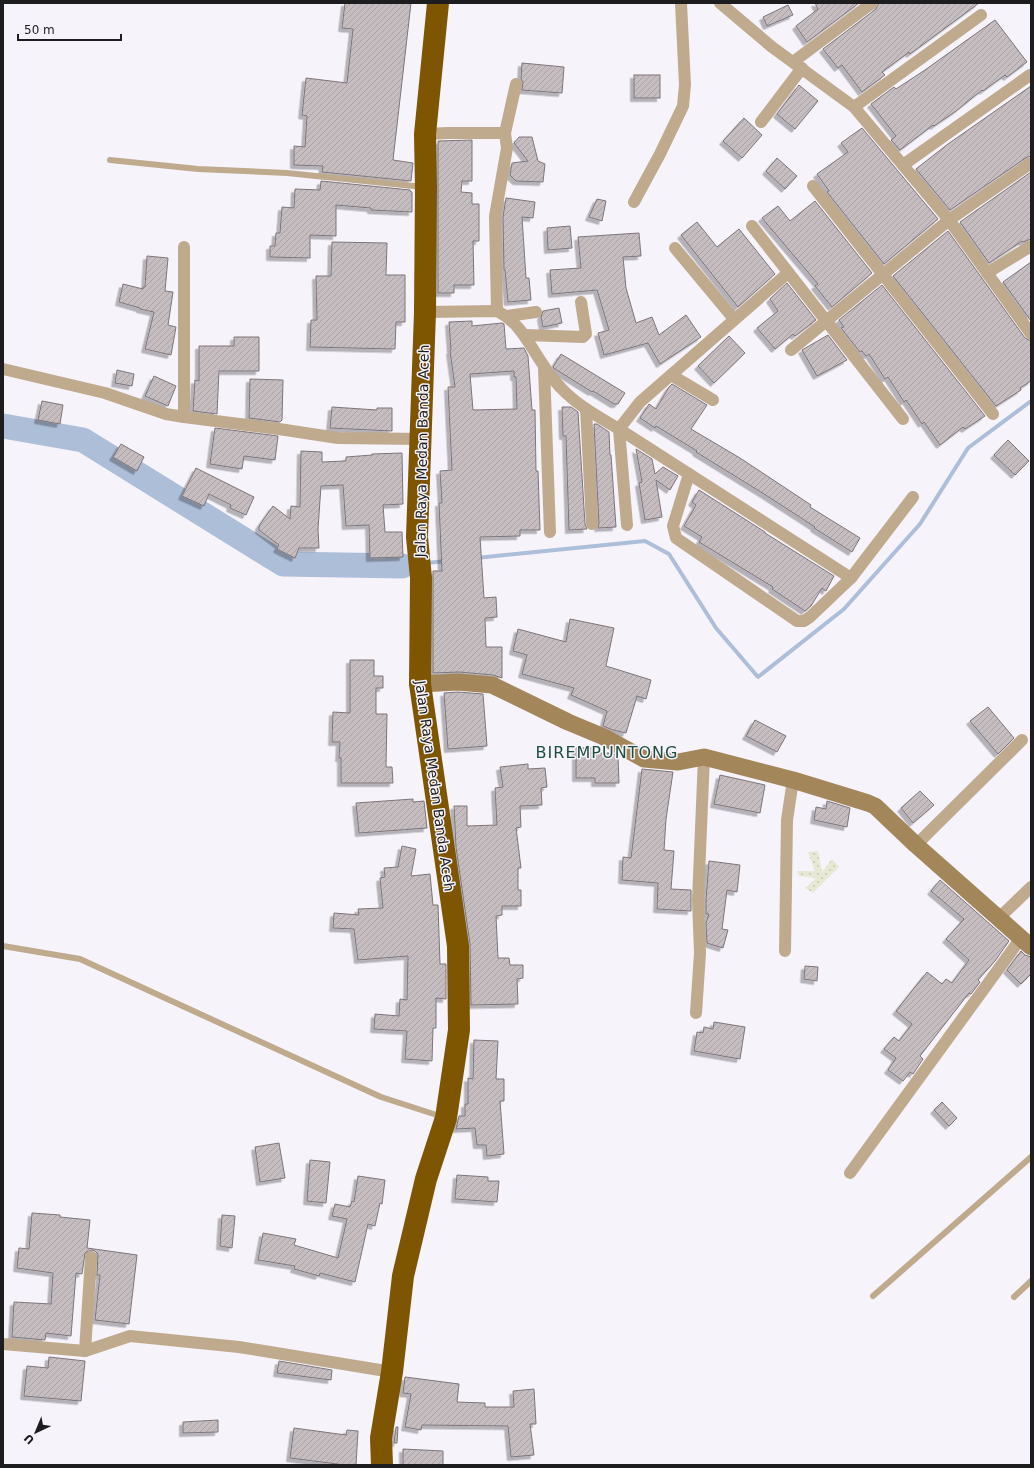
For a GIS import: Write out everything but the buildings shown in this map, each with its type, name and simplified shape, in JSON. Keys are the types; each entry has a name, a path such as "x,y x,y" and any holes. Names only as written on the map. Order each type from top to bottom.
{"highway":[{"name":"Jalan Raya Medan Banda Aceh","path":"382,1465 381,1438 392,1372 403,1276 426,1179 446,1118 459,1030 458,946 420,684 421,578 417,537 422,439 425,312 425,134 438,3"}],"street":[{"path":"634,202 660,154 683,106 685,85 681,3"},
{"path":"720,3 772,47 854,107 949,220 1030,332"},
{"path":"761,122 797,65 872,3"},
{"path":"854,107 981,14"},
{"path":"903,166 1030,75"},
{"path":"516,84 505,133 507,148 495,216 502,313 525,335 544,368 562,389 586,409 851,578"},
{"path":"425,134 505,133"},
{"path":"791,350 949,220 1031,162"},
{"path":"813,186 993,414"},
{"path":"752,226 903,419"},
{"path":"987,273 1031,246"},
{"path":"184,247 184,418"},
{"path":"674,248 734,319"},
{"path":"627,525 619,429 640,402 672,376 734,319 788,273"},
{"path":"525,335 583,337 586,334 581,302"},
{"path":"425,312 536,312"},
{"path":"544,368 550,532"},
{"path":"3,369 105,393 166,414 184,418 280,429 338,438 422,439"},
{"path":"672,376 713,400"},
{"path":"586,409 592,524"},
{"path":"689,474 673,526 676,538 797,621 804,621 810,617 851,578 912,497"},
{"path":"420,684 458,682 492,685 568,722 604,737 644,759 678,762 704,757 793,780 868,803 875,806 916,845 1026,942 850,1173"},
{"path":"916,845 1022,740"},
{"path":"696,1013 700,953 698,900 704,757"},
{"path":"785,951 787,820 793,780"},
{"path":"999,918 1031,887"},
{"path":"85,1351 91,1257"},
{"path":"3,1344 85,1351 130,1336 238,1347 392,1372"}],"lane":[{"path":"110,160 198,169 287,174 426,187"},
{"path":"3,946 80,959 381,1097 446,1118"},
{"path":"873,1296 1031,1157"},
{"path":"1014,1297 1031,1281"}],"green space":[{"path":"818,851 822,872 832,859 839,867 813,893 805,888 816,878 799,876 797,871 815,871 808,852"}],"waterway":[{"path":"476,558 645,541 669,554 716,628 758,677 844,609 920,524 968,448 1031,401"},
{"path":"3,426 83,440 283,564 402,566"},
{"path":"427,563 446,561"},
{"path":"402,566 414,564"}],"district":[{"name":"BIREMPUNTONG","path":"607,752"}]}
